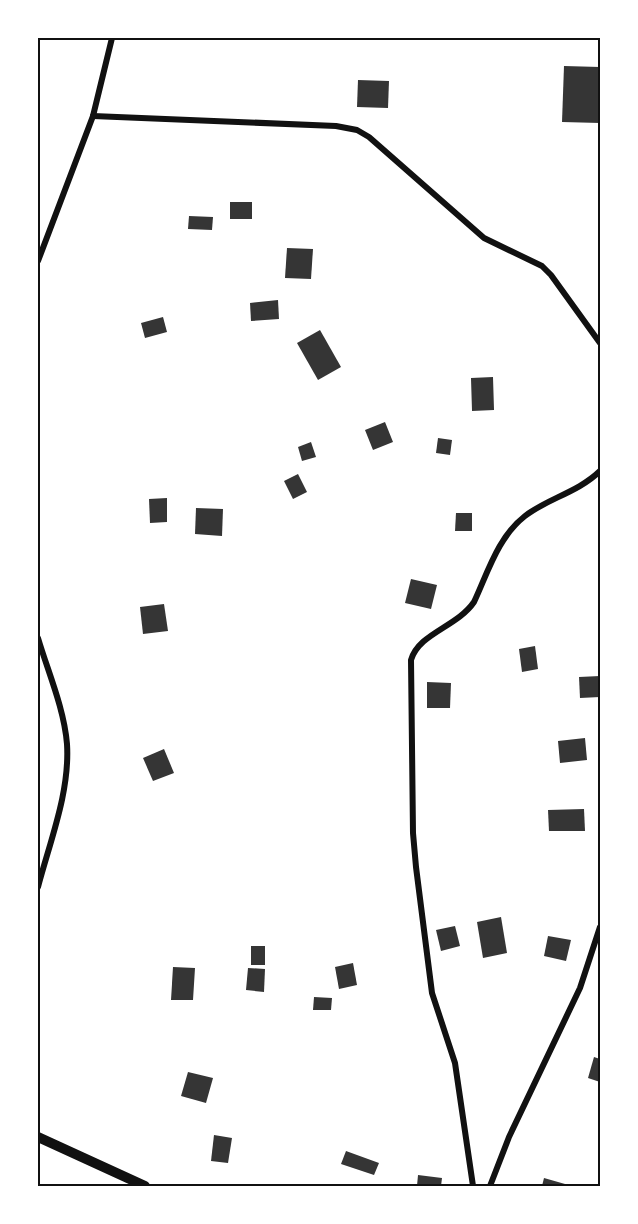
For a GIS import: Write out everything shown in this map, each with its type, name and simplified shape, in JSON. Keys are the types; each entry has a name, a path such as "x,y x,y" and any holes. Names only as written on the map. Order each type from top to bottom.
{"street":[{"path":"38,261 93,116 112,38"},
{"path":"93,116 336,126 357,130 369,137 484,238 542,266 600,343"},
{"path":"473,1186 455,1063 432,993 416,867 413,833 411,660 418,646 467,612 474,602 503,538 513,526 527,514 584,485 600,471"},
{"path":"38,638 61,712 67,744 65,787 38,887"},
{"path":"490,1186 509,1137 580,988 600,927"},
{"path":"38,1137 145,1186"}],"building":[{"path":"564,66 600,67 600,123 562,122"},
{"path":"358,80 389,81 388,108 357,107"},
{"path":"230,202 252,202 252,219 230,219"},
{"path":"189,216 213,217 212,230 188,229"},
{"path":"287,248 313,249 311,279 285,278"},
{"path":"278,300 279,319 251,321 250,303"},
{"path":"163,317 167,332 145,338 141,323"},
{"path":"320,330 341,367 318,380 297,343"},
{"path":"493,377 494,410 472,411 471,378"},
{"path":"385,422 393,442 373,450 365,430"},
{"path":"438,438 452,440 450,455 436,453"},
{"path":"311,442 316,457 302,461 298,447"},
{"path":"298,474 307,492 293,499 284,481"},
{"path":"167,498 167,522 150,523 149,499"},
{"path":"196,508 223,509 222,536 195,534"},
{"path":"456,513 472,513 472,531 455,531"},
{"path":"411,579 437,585 431,609 405,603"},
{"path":"164,604 168,631 143,634 140,607"},
{"path":"535,646 538,669 522,672 519,649"},
{"path":"600,676 600,697 580,698 579,677"},
{"path":"427,682 451,683 450,708 427,708"},
{"path":"585,738 587,760 560,763 558,741"},
{"path":"164,749 174,773 153,781 143,758"},
{"path":"584,809 585,831 549,831 548,810"},
{"path":"501,917 507,953 483,958 477,922"},
{"path":"455,926 460,946 441,951 436,930"},
{"path":"548,936 571,940 566,961 544,956"},
{"path":"251,946 265,946 265,965 251,965"},
{"path":"353,963 357,985 339,989 335,967"},
{"path":"173,967 195,968 193,1000 171,1000"},
{"path":"248,968 265,969 264,992 246,990"},
{"path":"314,997 332,998 331,1010 313,1010"},
{"path":"594,1057 600,1059 600,1082 588,1078"},
{"path":"188,1072 213,1078 206,1103 181,1096"},
{"path":"214,1135 232,1138 228,1163 211,1161"},
{"path":"346,1151 379,1163 374,1175 341,1164"},
{"path":"418,1175 442,1178 441,1186 417,1186"},
{"path":"544,1178 572,1186 542,1186"}]}
